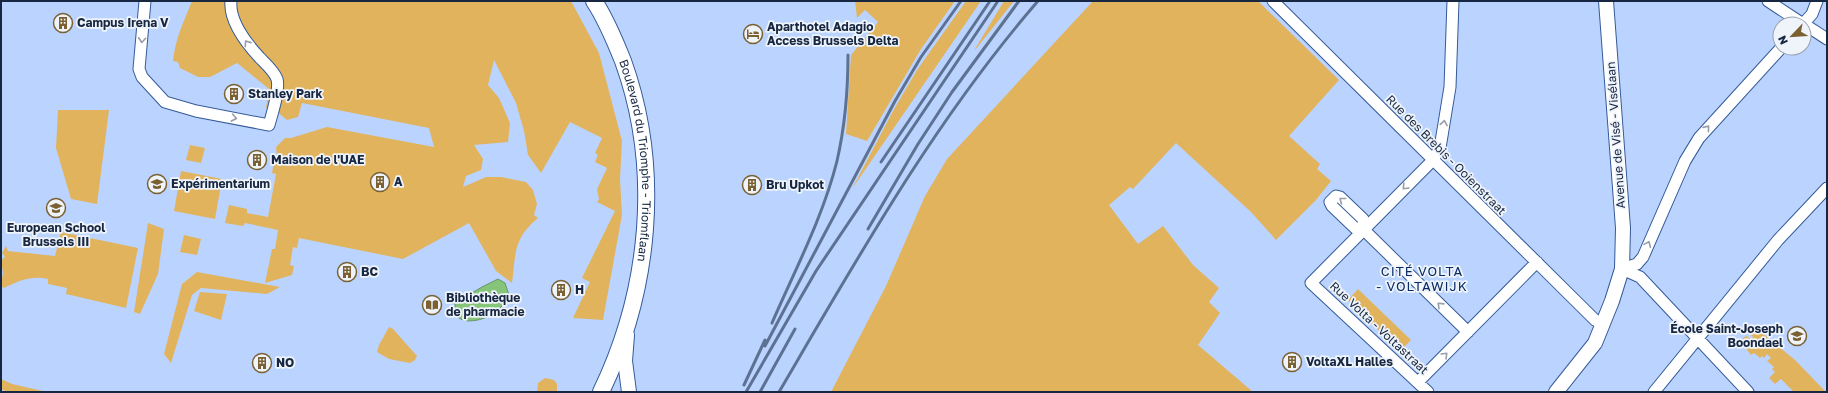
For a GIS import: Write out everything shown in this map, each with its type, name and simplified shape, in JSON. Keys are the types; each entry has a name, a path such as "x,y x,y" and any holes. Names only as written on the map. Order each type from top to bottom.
{"main road":[{"name":"Boulevard du Triomphe - Triomflaan","path":"594,1 616,45 628,76 641,130 645,163 646,195 643,250 637,288 621,347 601,392"}],"street":[{"path":"145,1 140,69 142,77 165,102 196,111 269,125 278,80 272,70 248,45 237,27 230,6 231,1"},
{"name":"Rue des Brebis - Ooienstraat","path":"1273,1 1595,320 1603,324"},
{"path":"1453,1 1450,87 1440,148 1433,160 1364,230 1468,332"},
{"name":"Avenue de Visé - Visélaan","path":"1556,392 1595,343 1622,269 1622,228 1606,1"},
{"path":"1768,1 1791,16"},
{"path":"1810,16 1817,1"},
{"path":"1812,30 1827,39"},
{"path":"1622,269 1637,264 1643,257 1685,161 1699,138 1774,56"},
{"path":"1654,392 1778,240 1827,188"},
{"name":"Rue Volta - Voltastraat","path":"1364,230 1311,283 1428,392"},
{"path":"1418,382 1536,262"},
{"path":"1622,269 1640,277 1748,392"},
{"path":"628,325 625,361 629,392"}],"shaded area":[{"path":"192,1 571,1 599,53 622,141 620,179 622,215 603,320 573,318 590,282 582,278 615,211 597,202 599,199 597,189 607,168 595,162 598,155 595,153 602,138 570,122 541,173 528,155 524,131 516,103 494,60 488,85 499,98 510,123 508,142 474,145 483,159 481,170 466,176 463,187 486,177 501,177 526,182 533,190 537,204 534,215 538,218 524,233 517,247 512,283 496,271 469,223 403,259 299,238 297,248 293,247 290,265 294,266 292,275 265,283 272,249 275,249 278,230 245,223 243,226 225,223 229,205 247,209 247,213 268,217 276,174 272,173 273,158 277,156 276,147 285,138 291,138 327,127 434,147 429,128 302,103 298,117 287,120 276,111 266,108 269,89 237,63 210,77 198,77 180,68 178,62 173,61 174,53 180,30"},
{"path":"855,1 955,1 921,49 867,141 846,134 851,55 878,22 865,10 857,18"},
{"path":"966,1 981,1 852,189 893,111 917,70"},
{"path":"1004,1 1014,1 975,50 975,49"},
{"path":"1093,1 1258,1 1339,80 1289,136 1320,164 1317,169 1331,181 1316,200 1276,240 1251,212 1176,143 1133,189 1130,187 1109,205 1138,244 1163,226 1193,265 1219,288 1209,302 1220,313 1198,345 1253,392 831,392 886,286 925,196 947,159"},
{"path":"58,110 109,110 97,204 71,199 56,148"},
{"path":"190,145 205,148 201,163 186,160"},
{"path":"181,171 222,179 215,219 174,211"},
{"path":"148,223 164,229 158,274 140,314 134,312"},
{"path":"61,232 138,248 126,308 66,294 67,288 48,284 48,279 31,278 14,283 4,288 1,286 3,273 1,260 5,257 2,253 6,246 8,251 55,256"},
{"path":"184,235 201,239 197,255 180,252"},
{"path":"197,272 280,287 267,294 201,288 192,295 171,363 164,354 182,284"},
{"path":"498,279 505,283 509,295 500,308 490,316 479,320 468,321 459,318 455,310 455,303"},
{"path":"1358,289 1411,340 1400,351 1348,300"},
{"path":"200,292 227,294 221,320 194,311"},
{"path":"389,327 393,329 417,356 415,360 410,363 389,359 377,352 379,345"},
{"path":"1755,327 1795,360 1826,392 1794,392 1781,379 1775,384 1769,378 1775,372 1772,369 1774,367 1767,361 1771,358 1767,354 1764,358 1762,356 1760,358 1754,353 1751,355 1740,341 1746,336 1751,339 1753,337 1749,333"},
{"path":"545,378 554,380 557,384 557,392 537,392 538,383"},
{"path":"1,379 12,384 47,392 7,392 1,389"}],"railway":[{"path":"765,346 895,101 921,57 961,1"},
{"path":"881,162 990,1"},
{"path":"746,392 816,271 998,1"},
{"path":"868,229 918,144 952,92 1019,1"},
{"path":"779,392 869,240 932,141 965,93 1038,1"},
{"path":"772,323 808,243 824,202 837,161 847,95 848,55"},
{"path":"760,392 795,329"},
{"path":"744,385 765,340"}],"place":[{"name":"Campus Irena V","path":"63,23"},
{"name":"Aparthotel Adagio Access Brussels Delta","path":"753,34"},
{"name":"Stanley Park","path":"234,94"},
{"name":"Maison de l'UAE","path":"257,160"},
{"name":"A","path":"380,182"},
{"name":"Expérimentarium","path":"157,184"},
{"name":"Bru Upkot","path":"752,185"},
{"name":"European School Brussels III","path":"56,208"},
{"name":"BC","path":"347,272"},
{"name":"H","path":"561,290"},
{"name":"Bibliothèque de pharmacie","path":"432,305"},
{"name":"École Saint-Joseph Boondael","path":"1797,336"},
{"name":"VoltaXL Halles","path":"1292,362"},
{"name":"NO","path":"262,363"}],"district":[{"name":"CITÉ VOLTA - VOLTAWIJK","path":"1422,278"}]}
